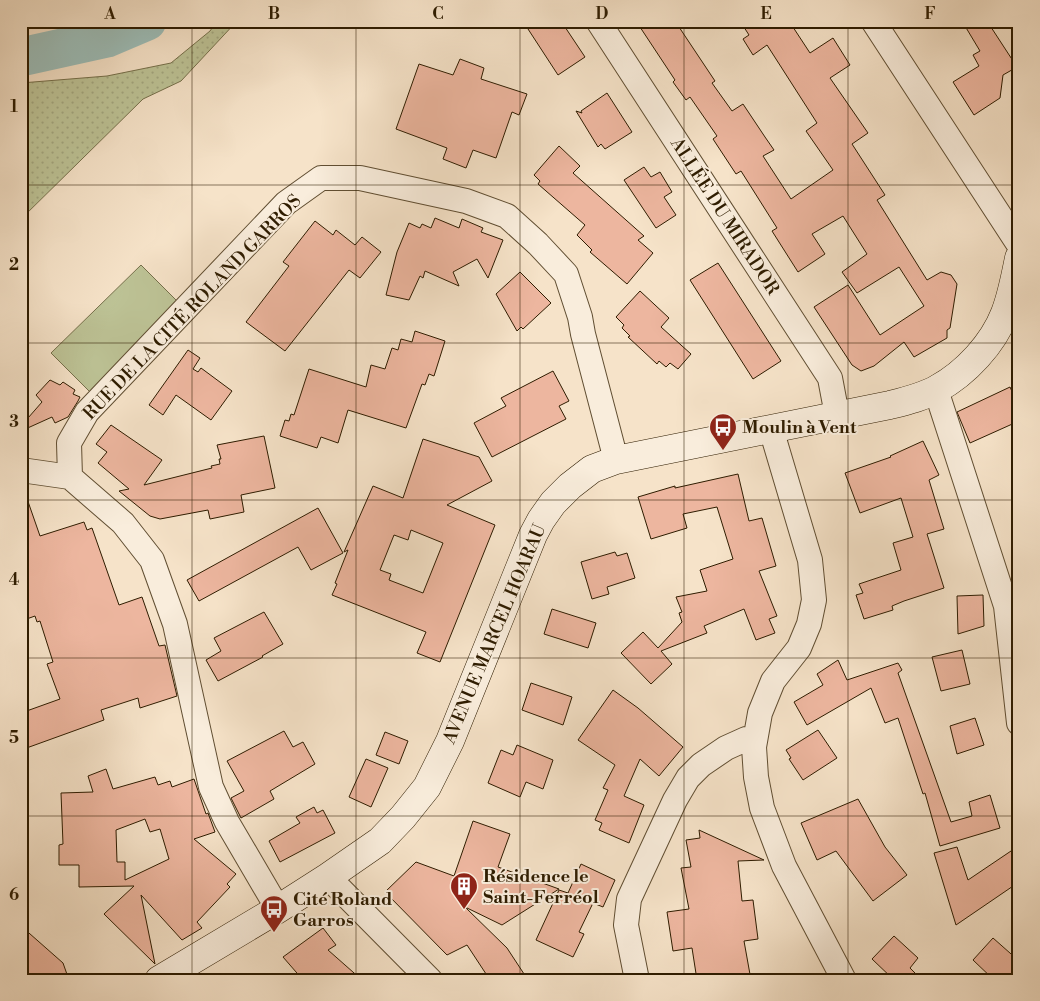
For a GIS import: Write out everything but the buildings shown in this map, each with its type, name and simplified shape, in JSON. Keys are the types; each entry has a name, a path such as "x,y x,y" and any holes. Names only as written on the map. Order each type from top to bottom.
{"main road":[{"name":"AVENUE MARCEL HOARAU","path":"159,980 328,877 380,841 403,817 427,787 450,742 533,535 553,503 570,486 592,469 616,460 890,405 936,390 959,374 992,337 1004,315 1013,289 1019,258"}],"street":[{"name":"ALLÉE DU MIRADOR","path":"598,21 830,378 837,416"},
{"path":"873,21 1019,244"},
{"name":"RUE DE LA CITÉ ROLAND GARROS","path":"70,477 69,443 87,412 286,203 321,178 360,178 466,201 507,216 538,244 566,274 580,317 589,361 616,460"},
{"path":"936,390 1006,606 1019,723"},
{"path":"771,429 810,560 814,600 809,624 799,648 773,681 760,713 755,741 756,777 762,808 784,866 844,980"},
{"path":"21,470 70,477 123,523 152,560 175,624 210,787 227,822 278,909"},
{"path":"637,980 626,925 629,899 675,800 688,778 701,765 726,748 746,739 755,741"},
{"path":"328,877 430,980"}],"green space":[{"path":"217,21 237,21 181,81 143,99 21,219 21,83 107,76 171,63 210,31"},
{"path":"141,265 183,307 94,396 51,353"}],"waterway":[{"path":"21,57 107,38 147,21"}],"place":[{"name":"Moulin à Vent","path":"723,451"},
{"name":"Résidence le Saint-Ferréol","path":"464,910"},
{"name":"Cité Roland Garros","path":"274,933"}]}
